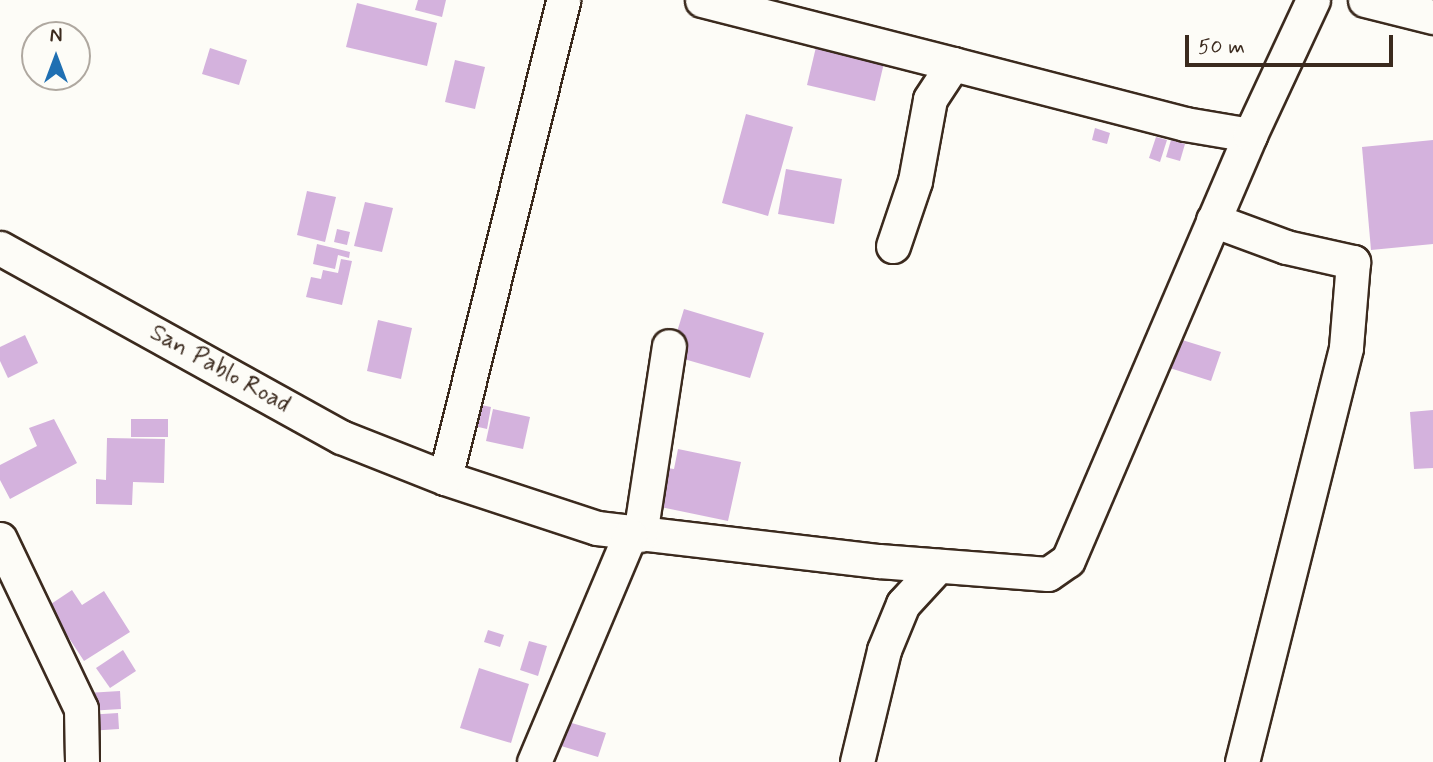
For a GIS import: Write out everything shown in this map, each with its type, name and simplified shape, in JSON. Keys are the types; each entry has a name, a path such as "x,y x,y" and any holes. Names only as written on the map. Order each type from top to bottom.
{"street":[{"path":"444,478 563,0"},
{"path":"702,0 1185,124 1250,135"},
{"name":"San Pablo Road","path":"0,248 341,437 444,478 635,535 1028,575 1048,574 1068,560 1250,135 1313,0"},
{"path":"1365,0 1433,17"},
{"path":"893,246 915,181 930,99 953,64"},
{"path":"1213,220 1286,247 1353,262 1346,348 1242,762"},
{"path":"534,762 635,535 669,346"},
{"path":"0,539 73,689 83,730 82,762"},
{"path":"857,762 884,650 904,604 937,566"}],"building":[{"path":"418,0 446,0 442,17 415,10"},
{"path":"357,3 437,23 427,66 346,47"},
{"path":"816,47 884,63 875,101 807,85"},
{"path":"210,48 247,60 239,85 202,74"},
{"path":"455,60 485,67 475,109 445,102"},
{"path":"746,114 793,127 768,216 722,203"},
{"path":"1095,128 1110,133 1107,144 1092,140"},
{"path":"1156,137 1167,140 1160,162 1149,158"},
{"path":"1171,140 1185,144 1180,161 1166,157"},
{"path":"1433,140 1433,244 1371,250 1362,147"},
{"path":"786,169 842,179 834,224 778,214"},
{"path":"307,191 336,197 325,242 297,235"},
{"path":"365,202 393,208 382,252 354,246"},
{"path":"337,229 350,232 347,245 334,242"},
{"path":"317,244 350,252 349,258 338,255 335,269 313,264"},
{"path":"341,259 352,261 342,305 306,297 311,277 321,279 323,270 338,273"},
{"path":"684,309 764,333 750,378 670,355"},
{"path":"378,320 412,328 401,379 367,371"},
{"path":"25,335 38,363 8,378 0,361 0,347"},
{"path":"1166,335 1221,352 1211,381 1157,364"},
{"path":"466,402 491,407 487,429 461,423"},
{"path":"493,409 530,417 523,449 486,441"},
{"path":"1433,410 1433,468 1414,469 1410,412"},
{"path":"54,419 77,463 10,499 0,480 0,465 37,446 29,428"},
{"path":"131,419 168,419 168,437 131,437"},
{"path":"107,438 165,439 164,483 133,482 132,505 96,504 96,479 106,480"},
{"path":"678,449 741,462 728,521 651,505 659,467 674,469"},
{"path":"72,590 82,605 104,591 130,632 84,661 48,606"},
{"path":"488,630 504,635 500,647 484,642"},
{"path":"529,641 547,646 538,676 520,670"},
{"path":"123,650 136,671 110,688 96,668"},
{"path":"479,668 529,684 511,743 460,728"},
{"path":"120,691 121,709 88,711 87,693"},
{"path":"118,713 119,729 88,731 87,715"},
{"path":"558,719 606,733 598,757 551,743"}]}
